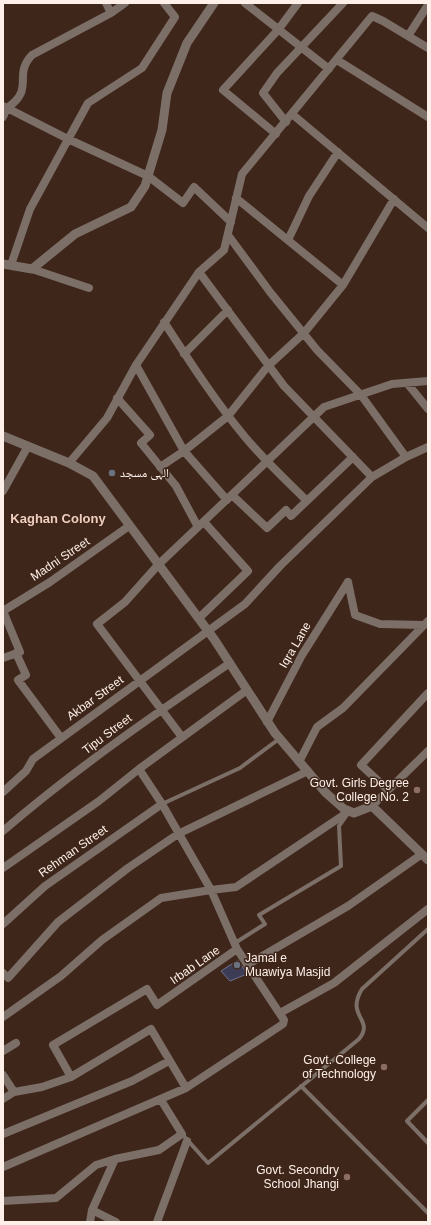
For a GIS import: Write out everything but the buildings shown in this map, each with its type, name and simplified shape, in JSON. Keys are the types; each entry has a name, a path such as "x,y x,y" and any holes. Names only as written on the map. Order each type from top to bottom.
{"street":[{"path":"106,3 111,13"},
{"path":"5,107 16,102 22,94 22,72 24,63 32,55 111,13 125,3"},
{"path":"89,288 32,269 7,265 30,209 88,103 142,68 176,17 164,3"},
{"path":"32,269 75,234 131,207 145,186 162,130 166,93 187,43 214,3"},
{"path":"245,3 329,70"},
{"path":"276,134 223,90 278,30 298,3"},
{"path":"286,122 263,93 277,73 343,3"},
{"path":"408,36 428,5"},
{"path":"70,463 107,418 136,365 199,272 224,250 242,174 372,16 428,48"},
{"path":"337,60 428,117"},
{"path":"5,107 68,139 148,176 183,203 194,187 231,222"},
{"path":"3,117 5,107"},
{"path":"292,114 428,228"},
{"path":"288,240 309,196 338,152"},
{"path":"236,198 343,285"},
{"path":"160,467 184,451 228,416 268,366 304,333 326,304 343,285 394,199"},
{"path":"228,236 270,292 317,350 361,395 406,457"},
{"path":"199,272 284,386 372,477"},
{"path":"184,354 228,310"},
{"path":"164,322 209,391 228,416 267,462 307,501"},
{"path":"136,365 184,451 230,497 267,528 286,510 291,516 353,457"},
{"path":"182,737 97,624 125,602 158,565 324,407 392,384 428,381"},
{"path":"407,383 428,409"},
{"path":"117,398 150,435 141,443 176,486 201,524 248,571 199,618"},
{"path":"3,436 70,463 93,476 199,618 279,738 326,793 348,812 354,813 372,806 428,751"},
{"path":"3,491 28,446"},
{"name":"Akbar Street","path":"3,792 26,771 33,759 245,604 280,566 372,477 406,457 428,447"},
{"name":"Madni Street","path":"16,653 20,652 3,611 50,582 129,526"},
{"name":"Iqra Lane","path":"267,722 302,655 348,582 355,615 380,624 426,623"},
{"path":"299,762 317,727 343,708 426,623"},
{"path":"3,658 16,653 26,675 18,680 61,738"},
{"name":"Tipu Street","path":"3,831 40,799 161,709 230,663"},
{"path":"3,868 99,801 139,769 246,690"},
{"path":"388,790 361,765 428,693"},
{"name":"Irbab Lane","path":"71,1077 53,1045 147,989 158,1006 236,946 211,890 162,804 139,769"},
{"path":"3,973 8,978 58,922 128,868 178,834 308,771"},
{"name":"Rehman Street","path":"3,924 45,886 162,804"},
{"path":"247,965 348,906 425,857 372,806"},
{"path":"3,1017 61,976 102,940 161,898 236,887 348,812"},
{"path":"280,1014 334,983 428,909"},
{"path":"3,1167 186,1088 283,1024 284,1020 236,946"},
{"path":"3,1099 14,1092 42,1087 71,1077 151,1028 186,1088"},
{"path":"3,1051 16,1043"},
{"path":"3,1134 132,1081 169,1061"},
{"path":"3,1075 14,1092"},
{"path":"157,1222 184,1137 161,1100"},
{"path":"3,1201 56,1198 96,1166 115,1159 159,1150 184,1137"},
{"path":"90,1222 92,1210 115,1159"},
{"path":"92,1210 116,1222"}],"lane":[{"path":"162,804 240,768 279,738"},
{"path":"236,946 264,924 259,915 341,866 339,826 348,812"},
{"path":"184,1137 208,1163 359,1039 364,1033 364,1024 355,1009 356,998 362,989 428,929"},
{"path":"301,1086 428,1213"},
{"path":"428,1100 407,1121 428,1143"}],"place":[{"name":"الہی مسجد","path":"112,473"},
{"name":"Govt. Girls Degree College No. 2","path":"417,790"},
{"name":"Jamal e Muawiya Masjid","path":"237,965"},
{"name":"Govt. College of Technology","path":"384,1067"},
{"name":"Govt. Secondry School Jhangi","path":"347,1177"}],"district":[{"name":"Kaghan Colony","path":"58,518"}]}
